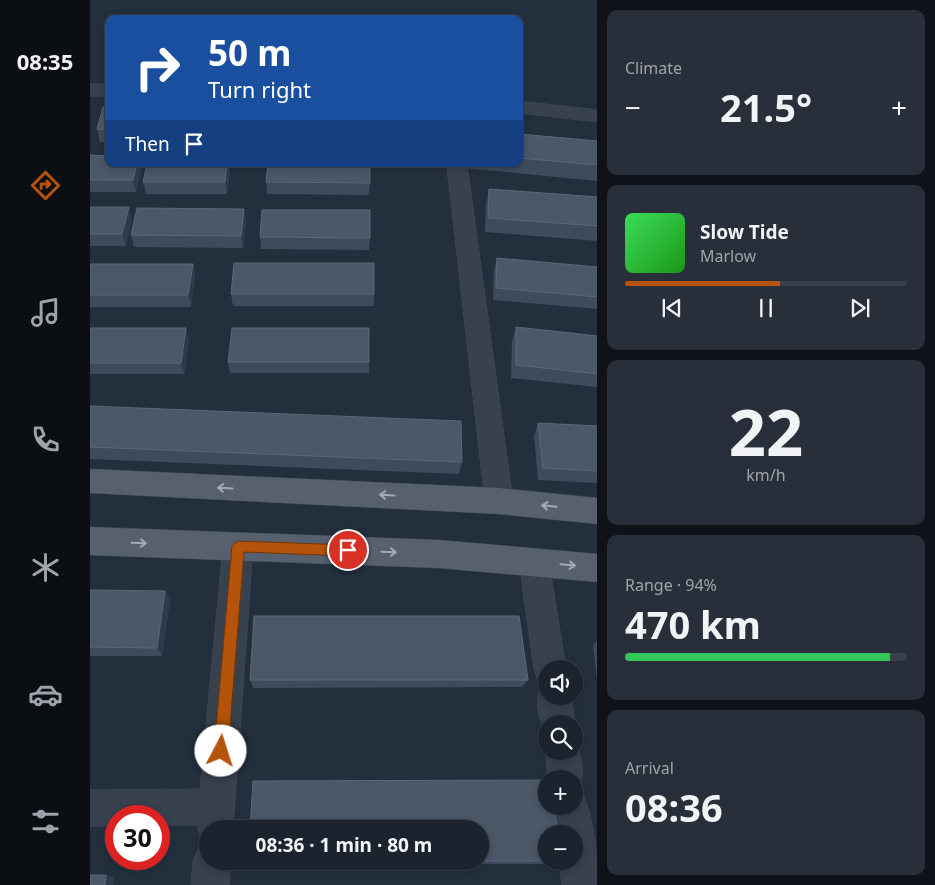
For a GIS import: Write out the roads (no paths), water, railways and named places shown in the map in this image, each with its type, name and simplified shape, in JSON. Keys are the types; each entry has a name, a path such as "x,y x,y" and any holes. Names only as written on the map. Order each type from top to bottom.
{"main road":[{"path":"90,481 499,501 597,512"},
{"path":"90,541 439,554 597,568"}],"street":[{"path":"90,90 105,90"},
{"path":"523,107 597,116"},
{"path":"457,167 499,501"},
{"path":"90,808 216,818 238,546"},
{"path":"534,562 549,660"},
{"path":"210,885 211,870"},
{"path":"579,870 581,885"}]}
